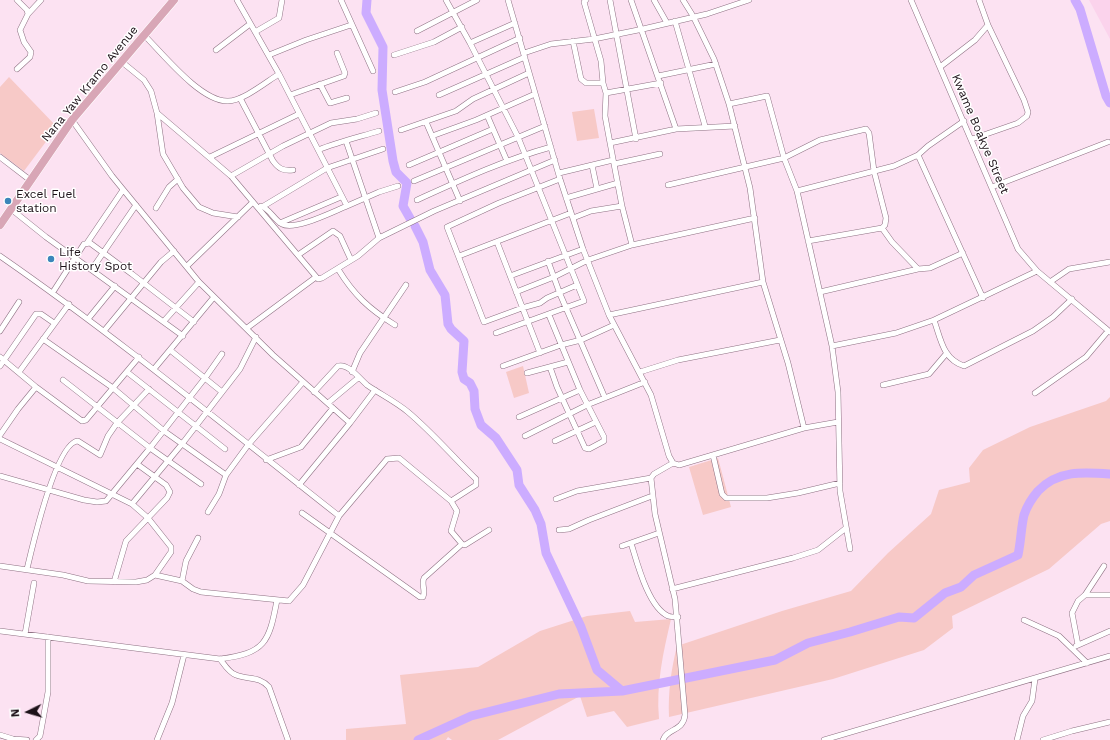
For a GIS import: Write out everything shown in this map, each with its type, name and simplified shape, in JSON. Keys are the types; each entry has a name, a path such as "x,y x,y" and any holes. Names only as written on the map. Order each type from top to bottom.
{"main road":[{"name":"Nana Yaw Kramo Avenue","path":"0,225 72,120 174,0"}],"street":[{"path":"17,0 27,10 28,14"},
{"path":"17,69 30,57 31,52 24,42 20,30 28,14 41,0"},
{"path":"237,0 269,55 346,206"},
{"path":"255,32 279,18 282,0"},
{"path":"341,0 373,71"},
{"path":"446,0 462,27 518,137 584,301 496,333"},
{"path":"417,31 477,0"},
{"path":"508,0 560,179 583,249 608,314 651,395 669,456 673,463 679,465 804,428 838,422"},
{"path":"586,0 584,2 601,61 602,83 606,93 605,116 622,206 632,245"},
{"path":"610,0 618,35 636,139"},
{"path":"631,0 643,29 676,129"},
{"path":"654,0 667,23"},
{"path":"683,0 693,16 716,64 729,104 755,218 763,282 788,363 804,428"},
{"path":"439,95 551,44 618,35 693,16 707,14 749,0"},
{"name":"Kwame Boakye Street","path":"911,0 1018,249 1037,271 1072,299 1109,332"},
{"path":"972,139 1018,123 1027,116 1028,112 1024,100 988,25 979,0"},
{"path":"675,21 705,126"},
{"path":"470,43 515,23"},
{"path":"216,50 250,24"},
{"path":"269,55 306,40 351,25"},
{"path":"940,67 975,40 988,25"},
{"path":"394,56 434,42 462,27"},
{"path":"144,35 187,78 206,94 217,100 229,101 240,98 279,74"},
{"path":"395,92 425,82 520,38"},
{"path":"573,41 581,79 586,83 602,83"},
{"path":"290,95 345,75 337,52"},
{"path":"122,62 144,80 151,91 157,113 163,154 178,179 199,207 213,213 238,218"},
{"path":"658,76 688,68 716,64"},
{"path":"401,130 456,111 473,99 529,73"},
{"path":"606,93 661,83"},
{"path":"320,84 330,103 347,98"},
{"path":"432,136 487,115 535,94"},
{"path":"729,104 766,96 784,158 797,191 832,346 838,392 840,483 850,549"},
{"path":"240,98 258,134 278,168 285,171 293,170"},
{"path":"157,113 231,176 318,279 338,269 379,238 555,160"},
{"path":"231,176 309,132 331,123 357,119 376,113"},
{"path":"210,157 299,114"},
{"path":"487,115 507,161"},
{"path":"72,120 123,190 199,282 303,382 350,423"},
{"path":"797,191 894,166 918,155 964,121"},
{"path":"426,122 460,201"},
{"path":"414,181 545,126"},
{"path":"610,143 636,139 676,129 705,126 734,126"},
{"path":"409,165 493,129"},
{"path":"668,185 744,166 784,158 820,140 866,129 869,133 874,172 886,218 885,225 882,228 808,241"},
{"path":"318,150 340,141 346,141 379,131"},
{"path":"346,141 379,238"},
{"path":"992,187 1108,142"},
{"path":"418,200 507,161 525,154 551,147"},
{"path":"262,207 326,168 383,149"},
{"path":"559,173 592,165 660,154"},
{"path":"918,155 983,298"},
{"path":"0,156 30,180"},
{"path":"592,165 598,189"},
{"path":"156,208 169,187 178,179"},
{"path":"560,179 448,225 483,321 486,322 522,308 535,305 577,285"},
{"path":"566,198 618,184"},
{"path":"254,204 262,207 280,223 287,226 294,226 398,186"},
{"path":"53,292 74,257 86,243 123,190"},
{"path":"280,223 341,197"},
{"path":"187,266 254,204"},
{"path":"92,269 136,205"},
{"path":"459,256 551,221 572,215 622,206"},
{"path":"11,209 183,336"},
{"path":"516,292 554,277 588,260 632,245 755,218"},
{"path":"882,228 892,242 918,269"},
{"path":"298,256 333,230 340,236 351,260"},
{"path":"497,242 540,353"},
{"path":"86,243 90,243 103,252 194,322"},
{"path":"510,276 565,254 583,249"},
{"path":"104,331 161,262 174,251"},
{"path":"820,292 918,269 930,268 963,253"},
{"path":"0,256 53,292 139,357 266,460 339,516"},
{"path":"548,261 560,294 581,340 604,398"},
{"path":"1050,282 1070,269 1110,262"},
{"path":"338,269 352,290 383,317 395,325"},
{"path":"832,346 896,333 934,320 1037,271"},
{"path":"247,328 316,277"},
{"path":"164,321 199,282"},
{"path":"608,314 763,282"},
{"path":"352,372 360,353 406,285"},
{"path":"88,319 115,286"},
{"path":"154,369 183,336 214,296"},
{"path":"934,320 946,354 955,363 964,366 1033,331 1053,318 1072,299"},
{"path":"0,332 19,302"},
{"path":"19,372 69,304"},
{"path":"0,366 2,358 36,314 41,314 54,323"},
{"path":"549,315 580,390 604,437 604,441 587,449 550,367"},
{"path":"503,366 561,345 581,340 614,325"},
{"path":"1035,393 1086,357 1109,332"},
{"path":"132,504 182,444 240,369 256,337"},
{"path":"43,339 113,388 164,431 226,475"},
{"path":"640,372 678,360 780,340"},
{"path":"170,350 222,392"},
{"path":"0,476 97,502 106,501 138,464 190,398 222,354"},
{"path":"883,385 930,374 946,354"},
{"path":"2,358 36,387 82,421 97,406 139,357"},
{"path":"527,373 568,362"},
{"path":"314,392 338,366 342,365 375,390 407,410 476,479 476,485 451,502"},
{"path":"127,372 225,449"},
{"path":"328,403 358,378"},
{"path":"63,380 150,448 201,484"},
{"path":"208,512 219,494 226,475 248,445 303,382"},
{"path":"525,436 587,405 645,382"},
{"path":"0,435 36,387"},
{"path":"27,569 48,490 57,468 75,441 78,441 100,455 107,439 117,423 149,390"},
{"path":"299,485 375,390"},
{"path":"519,417 580,390"},
{"path":"266,460 301,447 333,408"},
{"path":"555,442 596,422"},
{"path":"0,439 132,504 148,518 171,547 170,552 155,574 147,580 136,582 88,581 27,569 0,566"},
{"path":"713,455 722,494 726,498 767,498 798,493 840,483"},
{"path":"155,574 182,581 193,589 201,592 289,601 303,585 339,516 387,459 393,457 400,458 451,502 457,511 451,531 462,544"},
{"path":"556,499 577,491 651,478 654,474 673,463"},
{"path":"114,582 126,541 167,498 170,492 166,485 138,464"},
{"path":"651,478 652,496 659,533 678,617 685,715 680,727 668,734 663,740"},
{"path":"559,530 569,529 652,496"},
{"path":"302,513 420,597 423,597 424,594 424,578 462,544 464,545 489,530"},
{"path":"672,589 794,558 818,550 846,528"},
{"path":"622,546 659,533"},
{"path":"182,581 186,562 198,538"},
{"path":"631,543 643,580 658,607 668,616 678,617"},
{"path":"1078,645 1072,613 1078,601 1085,595 1104,566"},
{"path":"25,634 34,583"},
{"path":"1085,595 1110,595"},
{"path":"0,631 128,646 220,659 241,656 261,646 272,624 278,600"},
{"path":"1024,620 1054,633 1087,663"},
{"path":"1072,648 1110,631"},
{"path":"36,740 40,736 48,692 48,637"},
{"path":"157,740 172,703 184,655"},
{"path":"824,740 1110,656"},
{"path":"220,659 232,673 237,676 260,679 265,682 269,687 288,740"},
{"path":"1017,740 1023,716 1032,701 1035,679"},
{"path":"1044,740 1072,731 1110,722"},
{"path":"0,734 13,739 27,740"}],"shaded area":[{"path":"1089,0 1110,0 1110,39"},
{"path":"9,77 57,127 24,171 0,153 0,87"},
{"path":"594,109 599,138 577,141 572,112"},
{"path":"523,366 529,393 514,398 506,372"},
{"path":"1110,397 1110,521 1101,524 1049,569 952,616 953,628 924,650 833,679 669,717 670,681 677,646 782,611 851,591 888,553 931,514 939,490 970,482 969,468 983,450 1030,427 1106,401"},
{"path":"718,458 731,507 703,515 689,467"},
{"path":"630,611 635,622 671,619 659,681 659,719 627,727 614,711 587,717 580,696 498,740 452,740 448,737 446,740 346,740 346,729 406,724 400,675 478,667 540,631 587,616"}],"waterway":[{"path":"367,0 366,13 383,47 382,90 393,161 396,172 407,183 403,206 411,220"},
{"path":"1075,0 1080,9 1106,96 1110,103"},
{"path":"415,226 423,242 430,270 445,295 448,324 451,329 464,341 462,372 464,379 470,383 474,391 475,409 481,425 496,438 517,470 519,485 535,510 541,524 546,553 581,627 597,670 622,691"},
{"path":"418,740 471,716 559,694 622,691 775,660 808,643 899,617 914,618 945,593 961,587 974,575 1018,555 1025,512 1034,496 1046,484 1054,479 1071,474 1110,474"}],"place":[{"name":"Excel Fuel station","path":"8,201"},
{"name":"Life History Spot","path":"51,259"}]}
